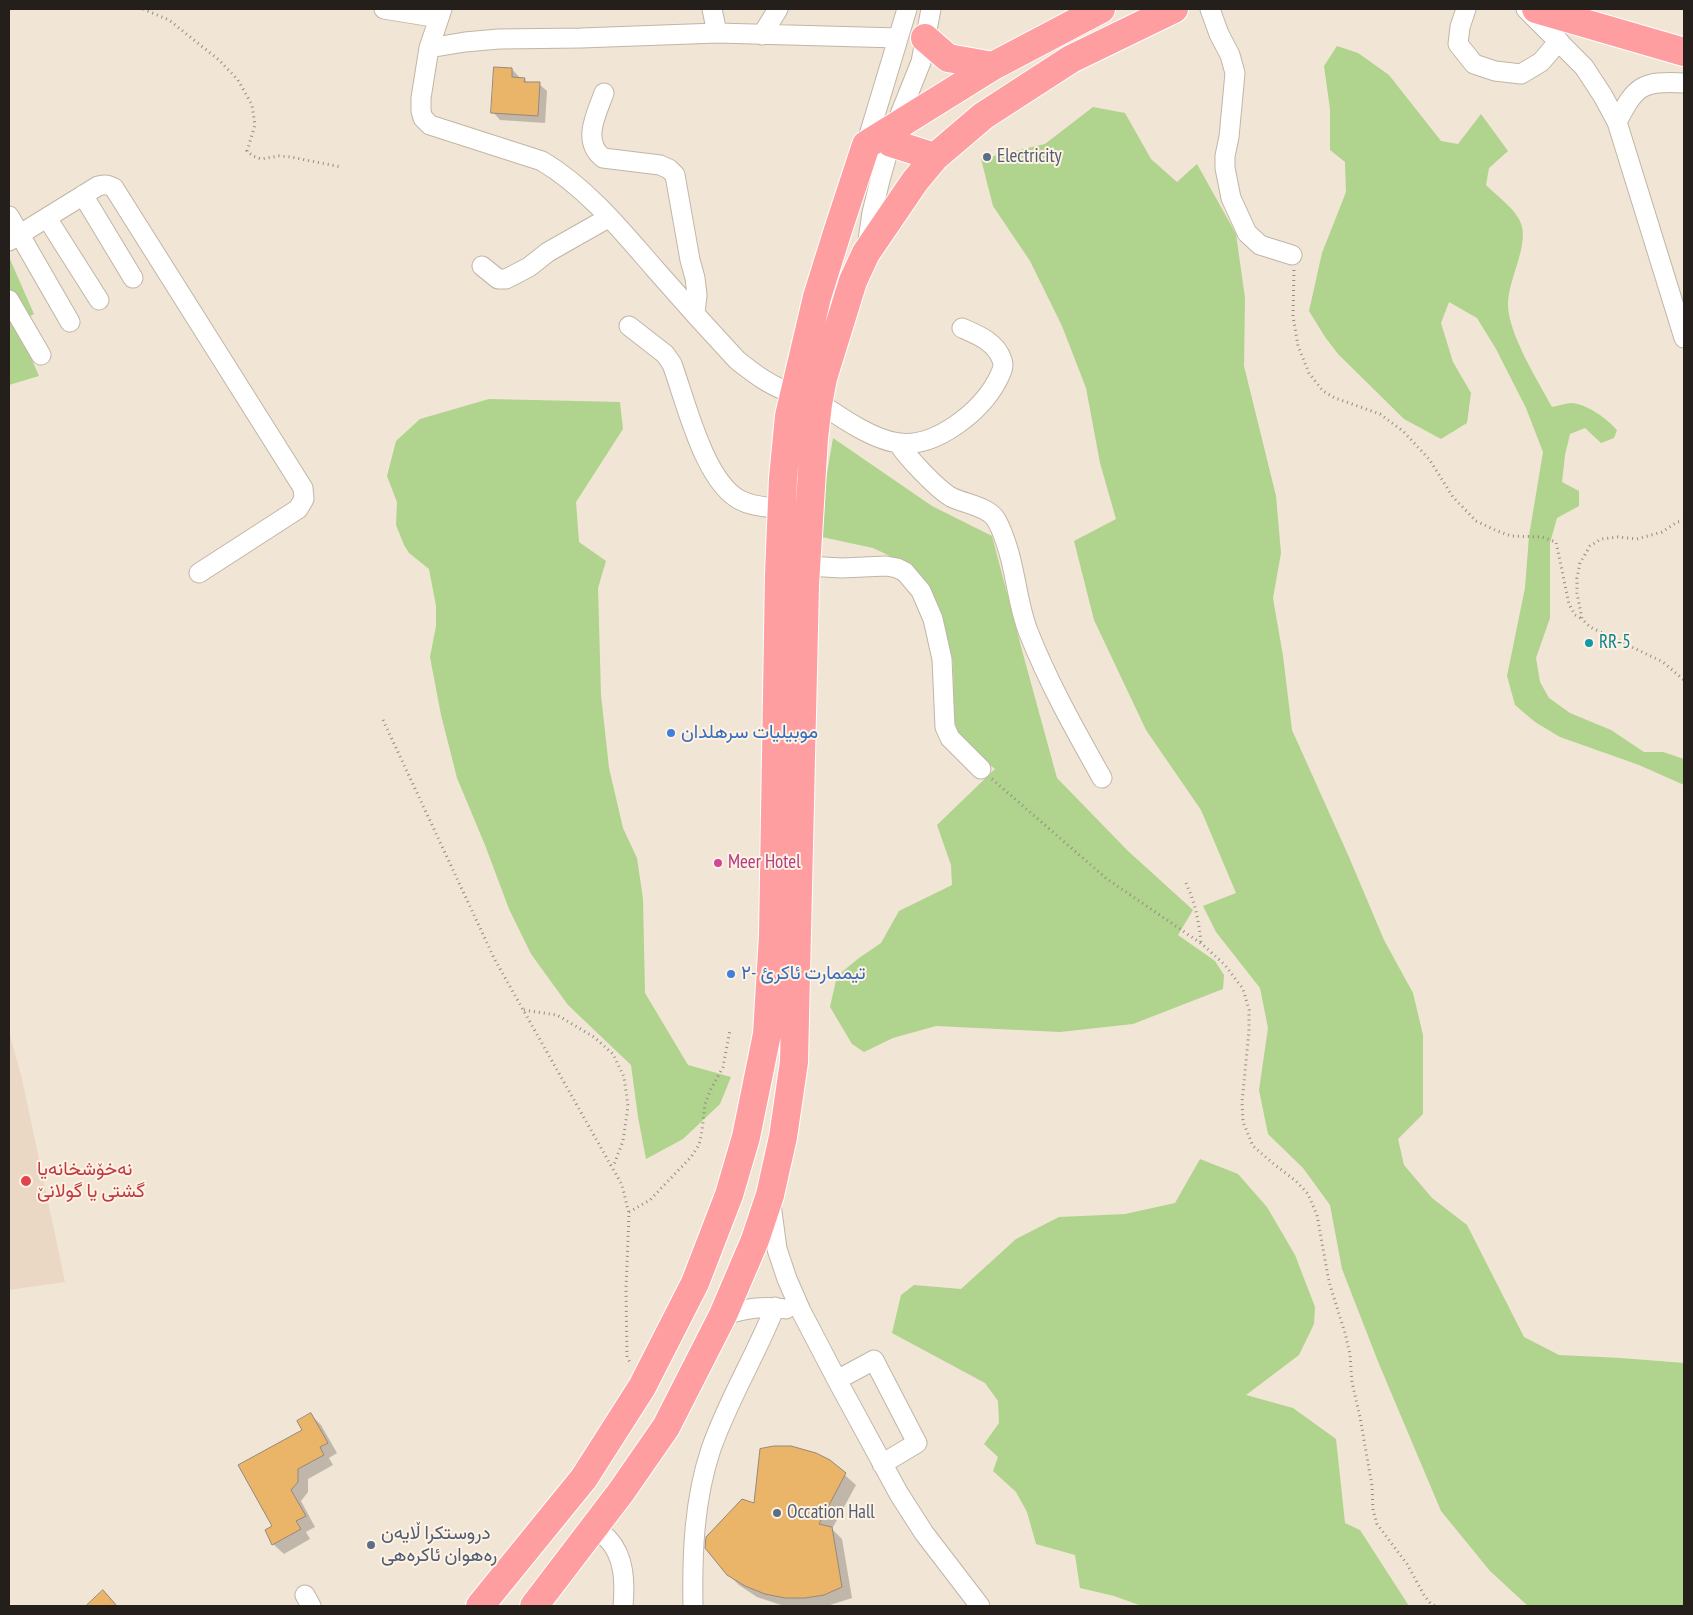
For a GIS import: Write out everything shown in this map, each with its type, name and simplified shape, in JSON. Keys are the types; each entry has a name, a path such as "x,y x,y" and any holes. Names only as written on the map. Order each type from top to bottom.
{"highway":[{"path":"534,1606 548,1590 593,1526 621,1492 666,1427 723,1315 755,1240 770,1195 783,1137 794,1062 806,566 814,438 806,398 820,289 838,230 884,139 993,66 1101,9"},
{"path":"480,1606 584,1478 642,1387 695,1283 729,1195 746,1137 766,1034 773,935 779,574 788,416 806,398 838,325 852,281 866,253 915,181 935,157 983,116 1071,59 1174,9"},
{"path":"1536,9 1684,52"},
{"path":"925,38 948,58 993,66"},
{"path":"884,139 935,157"}],"street":[{"path":"384,9 441,14 429,48 423,76 421,104 423,118 430,125 542,161 575,184 737,360 761,379 780,389 806,398 880,437 898,443 909,444 927,440 968,416 991,392 1002,372 1003,362 998,351 986,340 962,328"},
{"path":"712,9 717,33"},
{"path":"762,35 778,9"},
{"path":"866,253 898,38 907,9"},
{"path":"884,139 921,62 931,9"},
{"path":"1210,9 1219,34 1230,55 1234,73 1230,127 1225,156 1231,198 1247,233 1260,245 1292,255"},
{"path":"1466,9 1460,28 1458,44 1474,64 1495,71 1521,74 1541,62 1559,41"},
{"path":"1526,9 1584,67 1617,122 1684,338"},
{"path":"429,48 500,39 717,33 898,38"},
{"path":"1617,122 1632,95 1643,86 1662,82 1684,83"},
{"path":"604,93 592,126 592,138 597,153 603,158 660,165 669,169 675,175 695,278 697,295 695,314"},
{"path":"14,238 103,184 109,185 118,192 303,488 304,499 298,509 199,573"},
{"path":"83,195 133,278"},
{"path":"9,216 14,238 70,322"},
{"path":"47,218 98,300"},
{"path":"482,266 498,279 506,279 529,267 548,252 608,218"},
{"path":"9,300 41,355"},
{"path":"629,326 666,354 672,364 704,455 723,487 739,499 756,506 782,509"},
{"path":"898,443 905,455 949,496 984,509 995,518 1012,559 1022,612 1028,631 1064,706 1102,778"},
{"path":"806,566 842,568 886,566 905,572 921,591 933,618 942,659 946,727 950,738 981,769"},
{"path":"770,1195 777,1249 802,1311 899,1494 924,1533 980,1606"},
{"path":"723,1315 750,1308 775,1307 802,1311"},
{"path":"693,1606 694,1528 700,1485 711,1448 739,1382 766,1331 775,1307"},
{"path":"838,1380 874,1360 916,1443 882,1464"},
{"path":"593,1526 609,1540 618,1553 622,1566 623,1606"}],"path":[{"path":"143,9 169,20 220,60 238,80 252,105 255,125 247,151 253,156 261,159 279,156 291,157 341,167"},
{"path":"1292,255 1295,277 1293,316 1298,346 1309,373 1323,391 1335,398 1380,414 1404,430 1429,459 1453,497 1476,521 1511,536 1542,537 1556,542 1570,604 1575,615 1582,618 1590,627 1663,662 1684,680"},
{"path":"1582,618 1577,593 1577,578 1580,563 1590,546 1601,539 1618,537 1637,539 1662,532 1677,522 1684,521"},
{"path":"383,720 495,960 622,1185 629,1212 626,1289 627,1357 642,1387"},
{"path":"981,769 1107,879 1202,944 1225,965 1243,989 1249,1010 1249,1031 1242,1102 1243,1122 1254,1146 1296,1181 1308,1194 1317,1215 1329,1282 1350,1354 1352,1382 1360,1417 1372,1486 1373,1510 1377,1524 1407,1564 1424,1595 1435,1606"},
{"path":"1186,883 1194,901 1202,944"},
{"path":"524,1010 557,1015 594,1037 613,1054 624,1077 628,1106 623,1140 613,1168"},
{"path":"629,1212 650,1200 691,1157 699,1144 705,1104 723,1067 730,1030"}],"shaded area":[{"name":"نەخۆشخانەیا گشتی یا گولانێ","path":"9,1032 22,1079 65,1282 9,1290"}],"green space":[{"path":"1337,46 1358,53 1389,75 1441,141 1458,144 1481,114 1508,151 1489,168 1486,185 1514,211 1523,230 1521,251 1511,285 1508,306 1513,330 1525,358 1552,407 1567,403 1578,404 1603,417 1617,430 1614,438 1601,443 1585,428 1570,434 1562,482 1579,491 1579,506 1557,518 1550,543 1550,618 1536,658 1540,682 1549,698 1570,713 1611,730 1644,752 1663,752 1684,759 1684,785 1639,765 1560,737 1535,722 1515,705 1507,676 1525,588 1529,536 1543,452 1526,408 1496,349 1477,318 1449,302 1441,323 1453,362 1471,393 1467,423 1441,439 1404,419 1338,354 1309,311 1322,253 1346,192 1345,162 1330,150 1330,109 1324,66"},
{"path":"1093,107 1125,113 1151,159 1177,182 1197,164 1236,234 1245,298 1244,366 1276,496 1281,553 1273,598 1283,656 1292,730 1384,940 1413,993 1423,1035 1423,1114 1398,1139 1404,1165 1432,1198 1467,1225 1524,1337 1559,1355 1684,1363 1684,1606 1528,1606 1490,1571 1441,1511 1379,1364 1342,1269 1330,1205 1303,1168 1268,1134 1259,1090 1268,1028 1260,988 1216,932 1203,906 1236,893 1201,810 1146,730 1094,620 1074,541 1116,519 1100,463 1086,388 1062,326 1030,261 993,206 981,159 1045,144"},
{"path":"9,257 34,314 16,323 39,376 9,385"},
{"path":"489,399 620,402 623,429 576,502 579,542 606,561 598,588 601,695 609,768 623,828 637,858 643,899 645,993 688,1065 731,1077 720,1104 683,1139 646,1159 631,1065 568,1005 531,954 509,909 457,778 441,715 430,657 436,626 436,606 429,569 409,553 396,525 397,502 387,476 396,441 420,419"},
{"path":"833,438 932,506 992,536 1057,778 1128,851 1193,910 1178,935 1215,961 1224,975 1223,989 1133,1024 1060,1032 936,1026 893,1038 864,1052 852,1044 830,1007 837,976 881,943 899,911 952,885 951,865 937,825 995,769 959,739 954,719 953,663 937,606 913,567 873,548 822,537 824,491"},
{"path":"1200,1159 1238,1174 1267,1207 1295,1255 1315,1307 1314,1324 1299,1355 1246,1395 1293,1408 1336,1439 1345,1523 1360,1530 1409,1606 1142,1606 1114,1596 1080,1588 1075,1555 1036,1544 1027,1512 1016,1492 993,1471 998,1457 984,1444 999,1423 998,1401 985,1383 892,1333 901,1295 914,1285 961,1289 1016,1239 1059,1217 1125,1214 1175,1203"}],"building":[{"path":"494,67 512,68 512,77 525,78 524,82 540,82 538,116 491,113"},
{"path":"311,1413 328,1443 320,1447 324,1455 298,1469 298,1482 291,1490 306,1516 296,1521 301,1529 272,1545 265,1530 272,1526 238,1465 302,1430 297,1421"},
{"name":"Occation Hall","path":"774,1446 791,1446 816,1453 830,1460 846,1473 819,1524 832,1527 842,1587 824,1595 805,1598 785,1598 765,1594 745,1586 727,1575 705,1548 706,1537 742,1499 754,1503 760,1449"},
{"path":"103,1590 117,1606 86,1606"}],"place":[{"name":"Electricity","path":"987,157"},
{"name":"RR-5","path":"1589,643"},
{"name":"موبيليات سرهلدان","path":"671,733"},
{"name":"Meer Hotel","path":"718,863"},
{"name":"تيممارت ئاكرئ -٢","path":"731,974"},
{"name":"نەخۆشخانەیا گشتی یا گولانێ","path":"26,1181"},
{"name":"Occation Hall","path":"777,1513"},
{"name":"دروستكرا ڵایەن رەهوان ئاكرەهی","path":"371,1545"}]}
